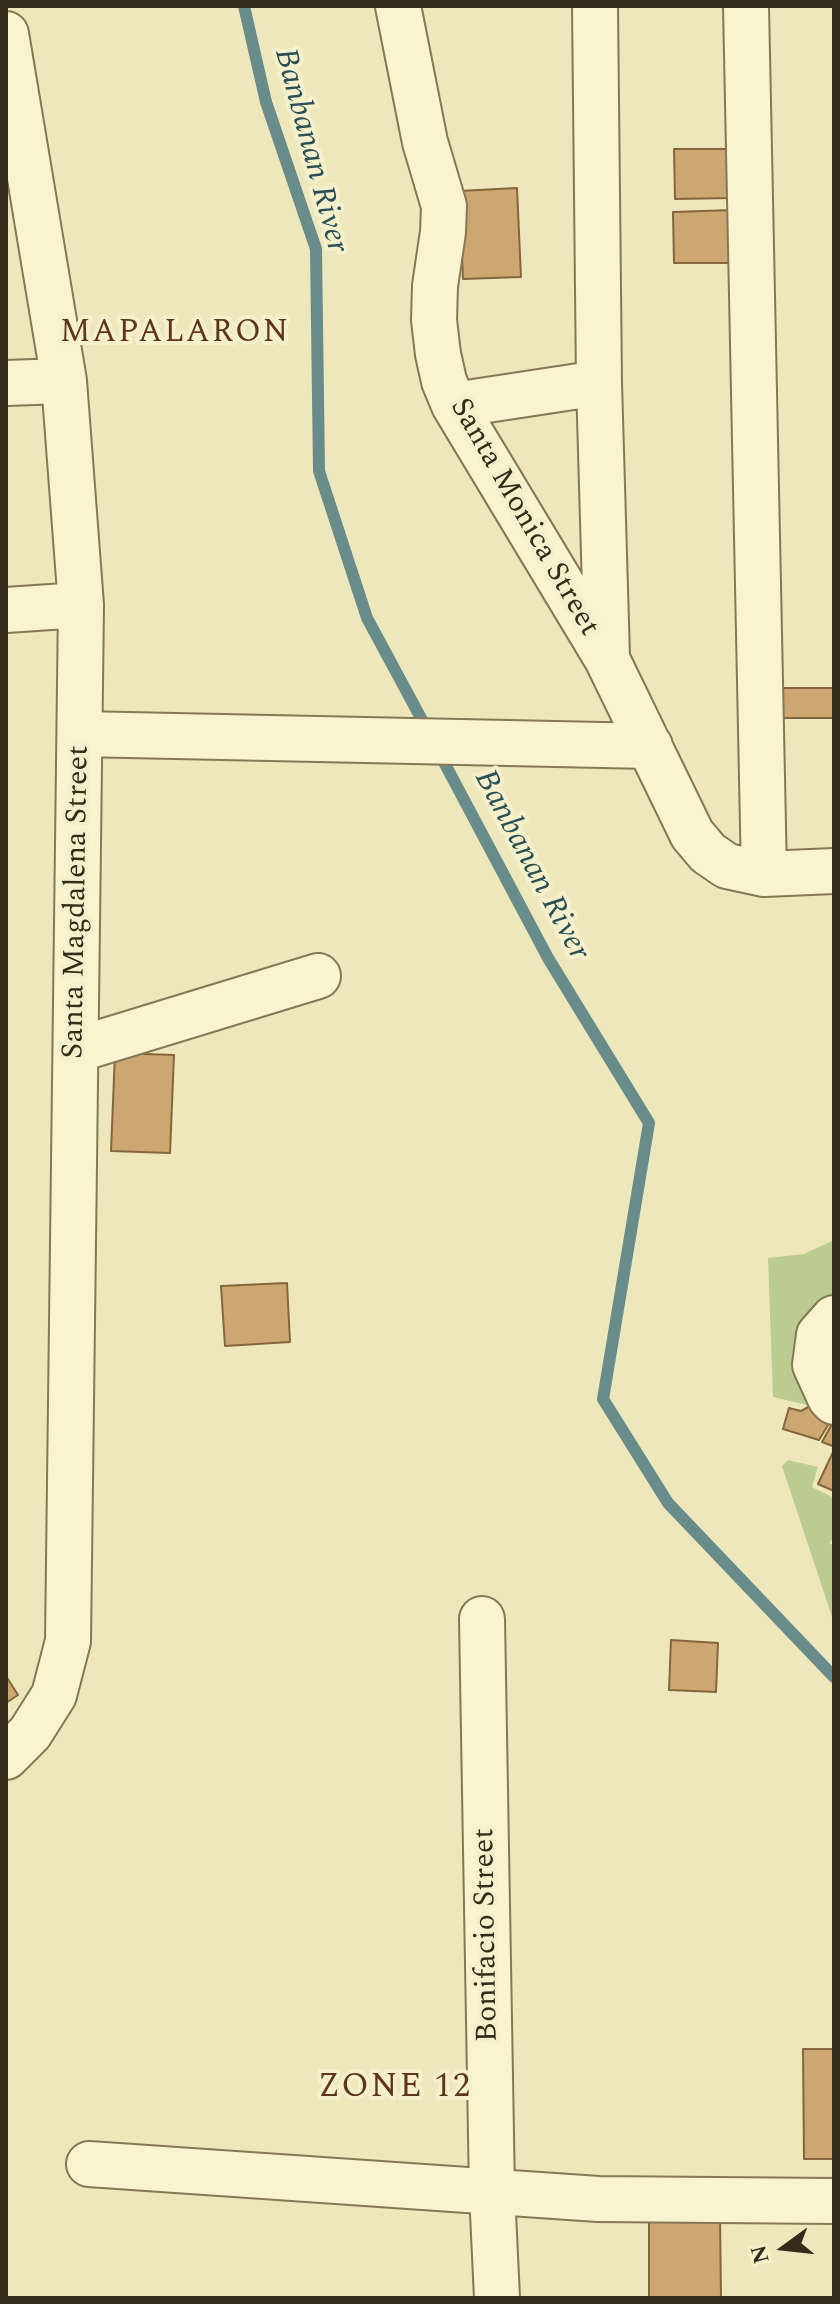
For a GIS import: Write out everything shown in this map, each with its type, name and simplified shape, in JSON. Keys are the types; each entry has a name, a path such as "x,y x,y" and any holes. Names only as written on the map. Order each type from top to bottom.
{"street":[{"name":"Santa Monica Street","path":"398,6 425,142 444,206 434,320 444,381 454,405 607,659 692,834 708,853 727,866 764,874 834,871"},
{"path":"595,6 599,383 607,659"},
{"path":"746,6 764,874"},
{"name":"Santa Magdalena Street","path":"6,34 20,205 64,381 81,605 68,1641 54,1695 30,1733 6,1757"},
{"path":"6,383 64,381"},
{"path":"454,405 599,383"},
{"path":"6,610 81,605"},
{"path":"80,734 650,746"},
{"path":"76,1050 318,976"},
{"path":"834,1318 819,1335 815,1365 834,1402"},
{"name":"Bonifacio Street","path":"482,1619 492,2192 497,2298"},
{"path":"89,2164 598,2199 834,2201"}],"green space":[{"path":"834,1240 834,1307 819,1393 807,1405 773,1397 768,1258 804,1254"},
{"path":"788,1460 818,1467 812,1487 834,1498 834,1537 829,1543 834,1546 834,1623 782,1466"}],"building":[{"path":"674,149 732,149 733,198 675,199"},
{"path":"517,188 521,277 463,279 459,191"},
{"path":"733,210 734,263 674,263 673,212"},
{"path":"776,688 834,688 834,718 777,718"},
{"path":"115,1053 174,1055 170,1153 111,1151"},
{"path":"287,1283 290,1342 225,1346 221,1286"},
{"path":"814,1404 831,1420 819,1440 783,1429 789,1408 801,1411"},
{"path":"834,1423 833,1446 822,1442"},
{"path":"834,1450 834,1491 818,1484"},
{"path":"671,1640 718,1643 716,1692 669,1690"},
{"path":"6,1676 18,1695 6,1703"},
{"path":"803,2049 834,2049 834,2159 804,2159"},
{"path":"649,2214 720,2214 721,2298 649,2298"}],"waterway":[{"name":"Banbanan River","path":"244,6 266,102 316,249 319,471 367,618 429,733"},
{"name":"Banbanan River","path":"437,749 548,958 649,1123 603,1399 668,1503 834,1677"}],"district":[{"name":"MAPALARON","path":"175,335"},
{"name":"ZONE 12","path":"395,2089"}]}
